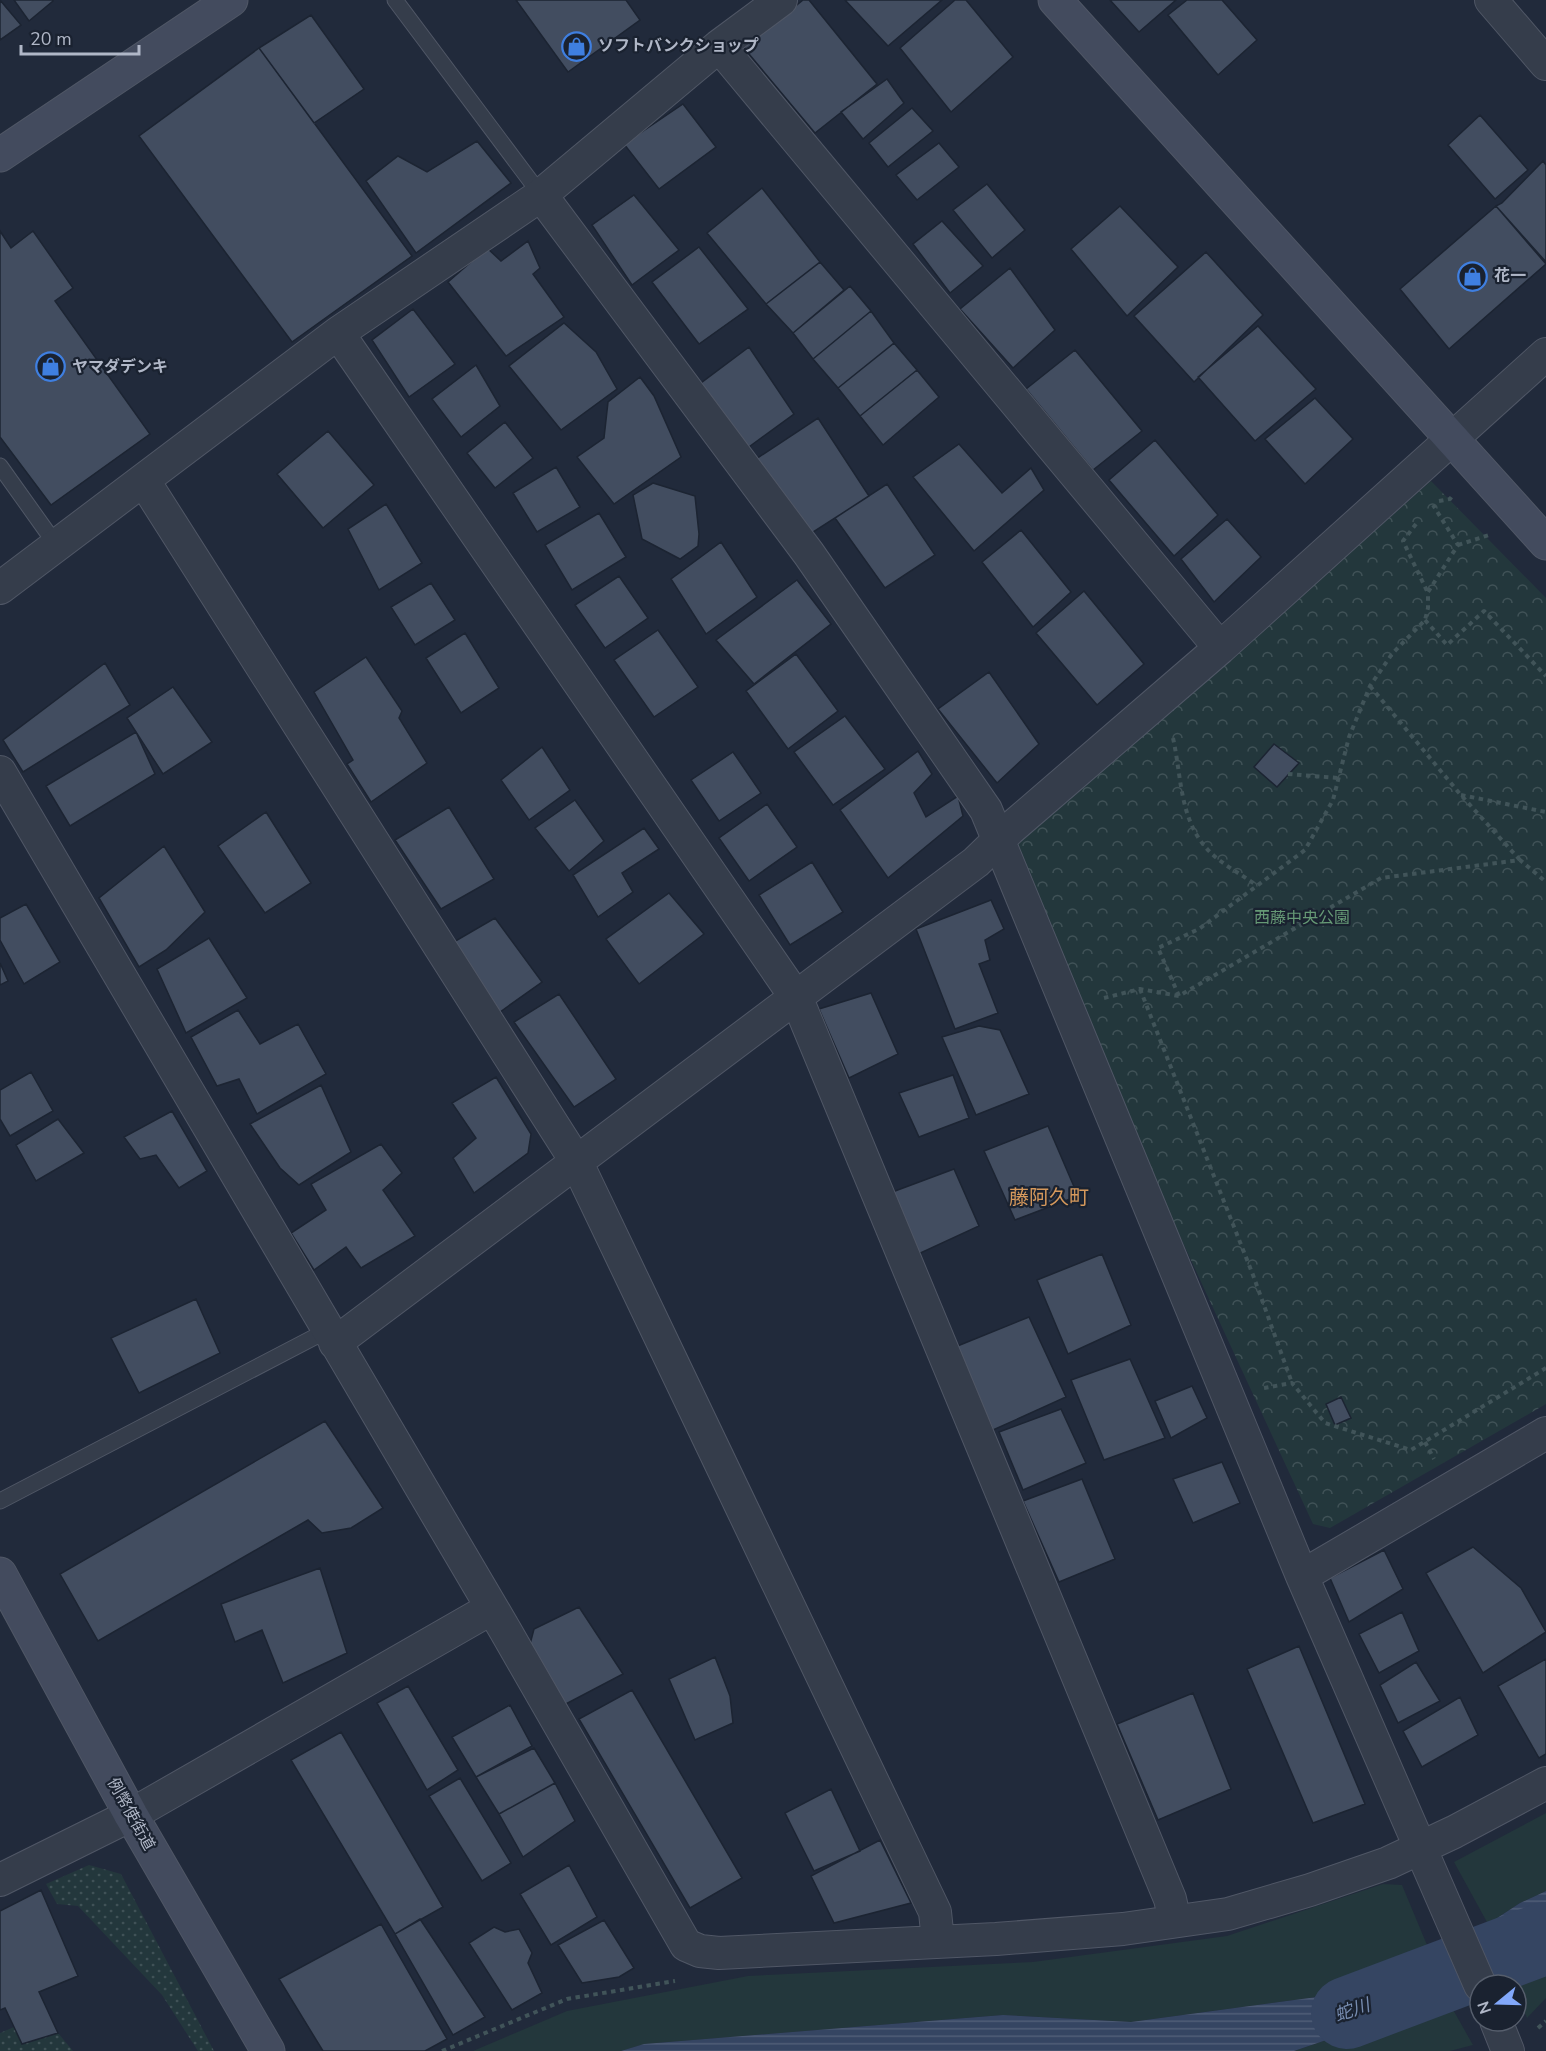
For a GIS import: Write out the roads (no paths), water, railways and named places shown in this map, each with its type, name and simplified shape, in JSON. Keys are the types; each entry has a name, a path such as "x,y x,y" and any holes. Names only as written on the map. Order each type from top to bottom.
{"street":[{"path":"1,152 231,0"},
{"path":"0,588 338,333 540,195 719,46 781,0"},
{"path":"1055,0 1546,543"},
{"path":"1491,0 1546,64"},
{"path":"719,46 1220,648"},
{"path":"540,195 809,554 986,810 1302,1576 1422,1847 1475,1973"},
{"path":"338,333 797,999 1170,1899 1175,1921"},
{"path":"331,1337 797,999 976,862 998,840 1220,648 1463,449 1546,354"},
{"path":"144,481 576,1161 935,1912 938,1941"},
{"path":"0,772 492,1608 686,1945 700,1951 719,1953 996,1939 1112,1930 1227,1914 1310,1890 1388,1863 1546,1783"},
{"path":"1302,1576 1546,1433"},
{"name":"例幣使街道","path":"0,1574 131,1815 268,2051"},
{"path":"0,1880 131,1815 492,1608"}],"lane":[{"path":"395,0 540,195"},
{"path":"0,466 57,546"},
{"path":"0,1501 331,1337"}],"water":[{"path":"1546,1891 1546,1950 1508,1970 1488,1924 1520,1903"},
{"path":"1432,1957 1447,1999 1294,2051 621,2051 644,2044 1003,2015 1131,2022 1369,1990"}],"waterway":[{"name":"蛇川","path":"1347,2013 1546,1938"}],"place":[{"name":"ソフトバンクショップ","path":"577,46"},
{"name":"花一","path":"1473,276"},
{"name":"ヤマダデンキ","path":"51,367"}],"district":[{"name":"藤阿久町","path":"1049,1197"}],"park label":[{"name":"西藤中央公園","path":"1302,918"}]}
